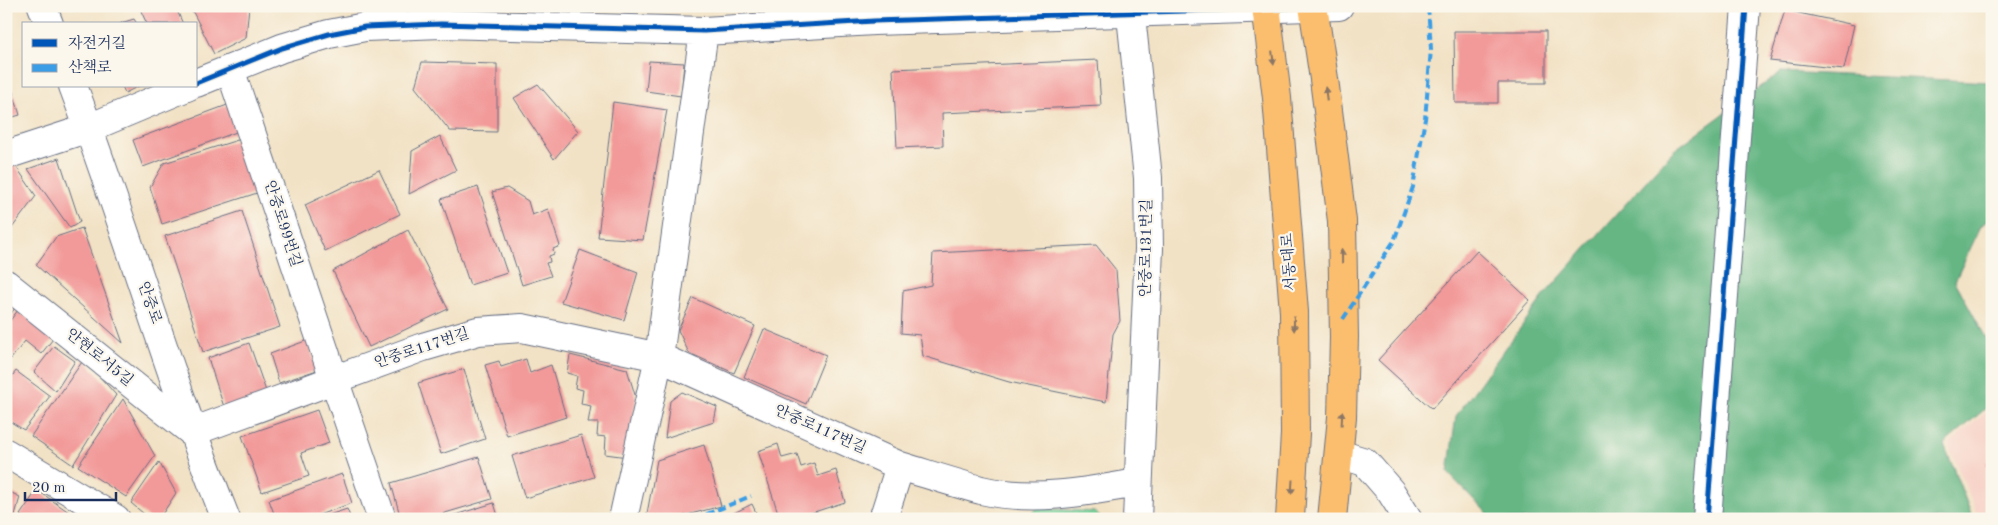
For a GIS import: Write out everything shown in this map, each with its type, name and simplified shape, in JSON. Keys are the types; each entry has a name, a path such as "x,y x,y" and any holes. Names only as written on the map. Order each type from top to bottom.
{"main road":[{"path":"1321,7 1342,221 1344,336 1339,454 1332,519"},
{"name":"서동대로","path":"1266,8 1277,98 1294,312 1295,434 1290,519"}],"street":[{"path":"42,6 48,22"},
{"path":"1706,519 1746,6"},
{"path":"198,82 282,48 329,34 440,15 704,31 868,14 1321,7"},
{"name":"안중로131번길","path":"1131,10 1148,178 1148,249 1137,519"},
{"path":"623,519 660,357 704,31"},
{"name":"안중로99번길","path":"230,69 382,519"},
{"name":"안중로","path":"74,88 221,516"},
{"path":"6,155 89,128 184,88"},
{"name":"안현로서5길","path":"6,284 192,432"},
{"name":"안중로117번길","path":"192,432 423,346 478,331 522,328 660,357 900,466"},
{"path":"6,454 116,519"},
{"path":"1339,454 1365,462 1390,492 1408,519"},
{"path":"883,519 900,466 982,490 1028,495 1081,493 1137,483"}],"shaded area":[{"path":"1992,407 1992,519 1979,519 1948,444"}],"green space":[{"path":"1781,72 1992,82 1992,216 1981,226 1955,281 1992,349 1992,403 1944,444 1973,519 1493,519 1448,473 1456,416 1546,293 1673,151"},
{"path":"1037,508 1094,512 1102,519 1026,519"}],"building":[{"path":"151,6 175,6 182,22 146,22 141,11"},
{"path":"190,6 249,6 246,38 214,54"},
{"path":"609,6 675,6 676,9 609,10"},
{"path":"1785,10 1854,25 1844,69 1770,61"},
{"path":"134,19 136,22 124,22"},
{"path":"1454,31 1546,31 1546,83 1498,83 1498,103 1455,103"},
{"path":"1098,60 1101,106 942,113 943,146 897,148 893,69"},
{"path":"649,61 684,63 681,96 646,91"},
{"path":"422,62 497,64 497,132 450,131 415,87"},
{"path":"6,69 20,115 6,119"},
{"path":"538,84 578,131 554,159 514,98"},
{"path":"123,88 135,88 125,93"},
{"path":"613,102 667,110 643,240 598,237"},
{"path":"230,104 239,131 143,167 133,140"},
{"path":"440,136 456,170 409,194 412,151"},
{"path":"241,139 257,193 162,224 150,187 164,163"},
{"path":"59,158 80,222 70,228 28,169"},
{"path":"11,159 36,196 6,236 6,162"},
{"path":"379,170 400,214 325,251 305,205"},
{"path":"478,187 507,273 470,285 441,199"},
{"path":"507,188 528,201 532,215 548,209 560,246 553,249 554,254 549,256 550,262 546,263 551,276 522,285 492,192"},
{"path":"242,211 280,327 203,352 165,236"},
{"path":"82,228 123,343 36,265 56,237"},
{"path":"408,230 448,309 369,347 333,271"},
{"path":"1096,245 1116,270 1120,321 1113,334 1106,402 1009,382 923,356 920,335 901,333 903,291 931,285 933,253"},
{"path":"580,250 638,272 624,320 561,302"},
{"path":"1477,251 1530,300 1432,409 1378,360"},
{"path":"6,297 17,305 6,321"},
{"path":"693,298 755,326 734,373 689,353 678,330"},
{"path":"18,310 53,339 41,354 25,341 11,359 6,356 6,326"},
{"path":"764,329 826,355 806,404 744,377"},
{"path":"308,340 317,370 279,383 270,354"},
{"path":"249,343 267,394 225,410 208,358"},
{"path":"54,346 75,361 56,391 34,372"},
{"path":"570,355 627,369 636,398 628,457 605,454 606,437 597,436 598,423 588,423 591,406 581,404 583,390 575,388 577,376 567,373"},
{"path":"84,359 116,395 73,465 31,436"},
{"path":"526,359 530,373 551,365 566,417 507,436 485,365 499,361 501,367"},
{"path":"464,369 485,439 441,454 418,383"},
{"path":"16,371 50,396 24,430 6,419 6,384"},
{"path":"682,392 717,407 714,422 665,438 670,401"},
{"path":"123,399 155,456 126,497 78,466"},
{"path":"317,410 329,443 301,453 309,476 262,492 242,436"},
{"path":"581,435 594,477 525,498 512,456"},
{"path":"778,444 782,458 797,454 801,467 814,463 818,476 836,470 845,502 811,513 813,519 780,519 758,451"},
{"path":"704,445 721,506 672,519 646,519 657,460"},
{"path":"1992,453 1992,472 1986,464"},
{"path":"479,457 492,499 425,519 401,519 391,483"},
{"path":"159,462 176,493 159,519 150,519 131,503"},
{"path":"342,474 352,503 308,519 276,519 269,500"},
{"path":"6,490 20,497 14,519 6,519"},
{"path":"37,490 79,519 25,519 20,515"},
{"path":"494,503 499,519 445,519 445,518"},
{"path":"752,504 759,519 722,519"},
{"path":"347,509 351,519 320,519 320,518"}],"marked path":[{"path":"1343,319 1394,241 1413,187 1425,119 1431,49 1428,6"},
{"path":"695,519 751,496"}],"cycle path":[{"path":"198,82 282,48 329,34 365,27 441,24 704,31 874,21 1339,6"},
{"path":"1707,519 1746,6"}]}
